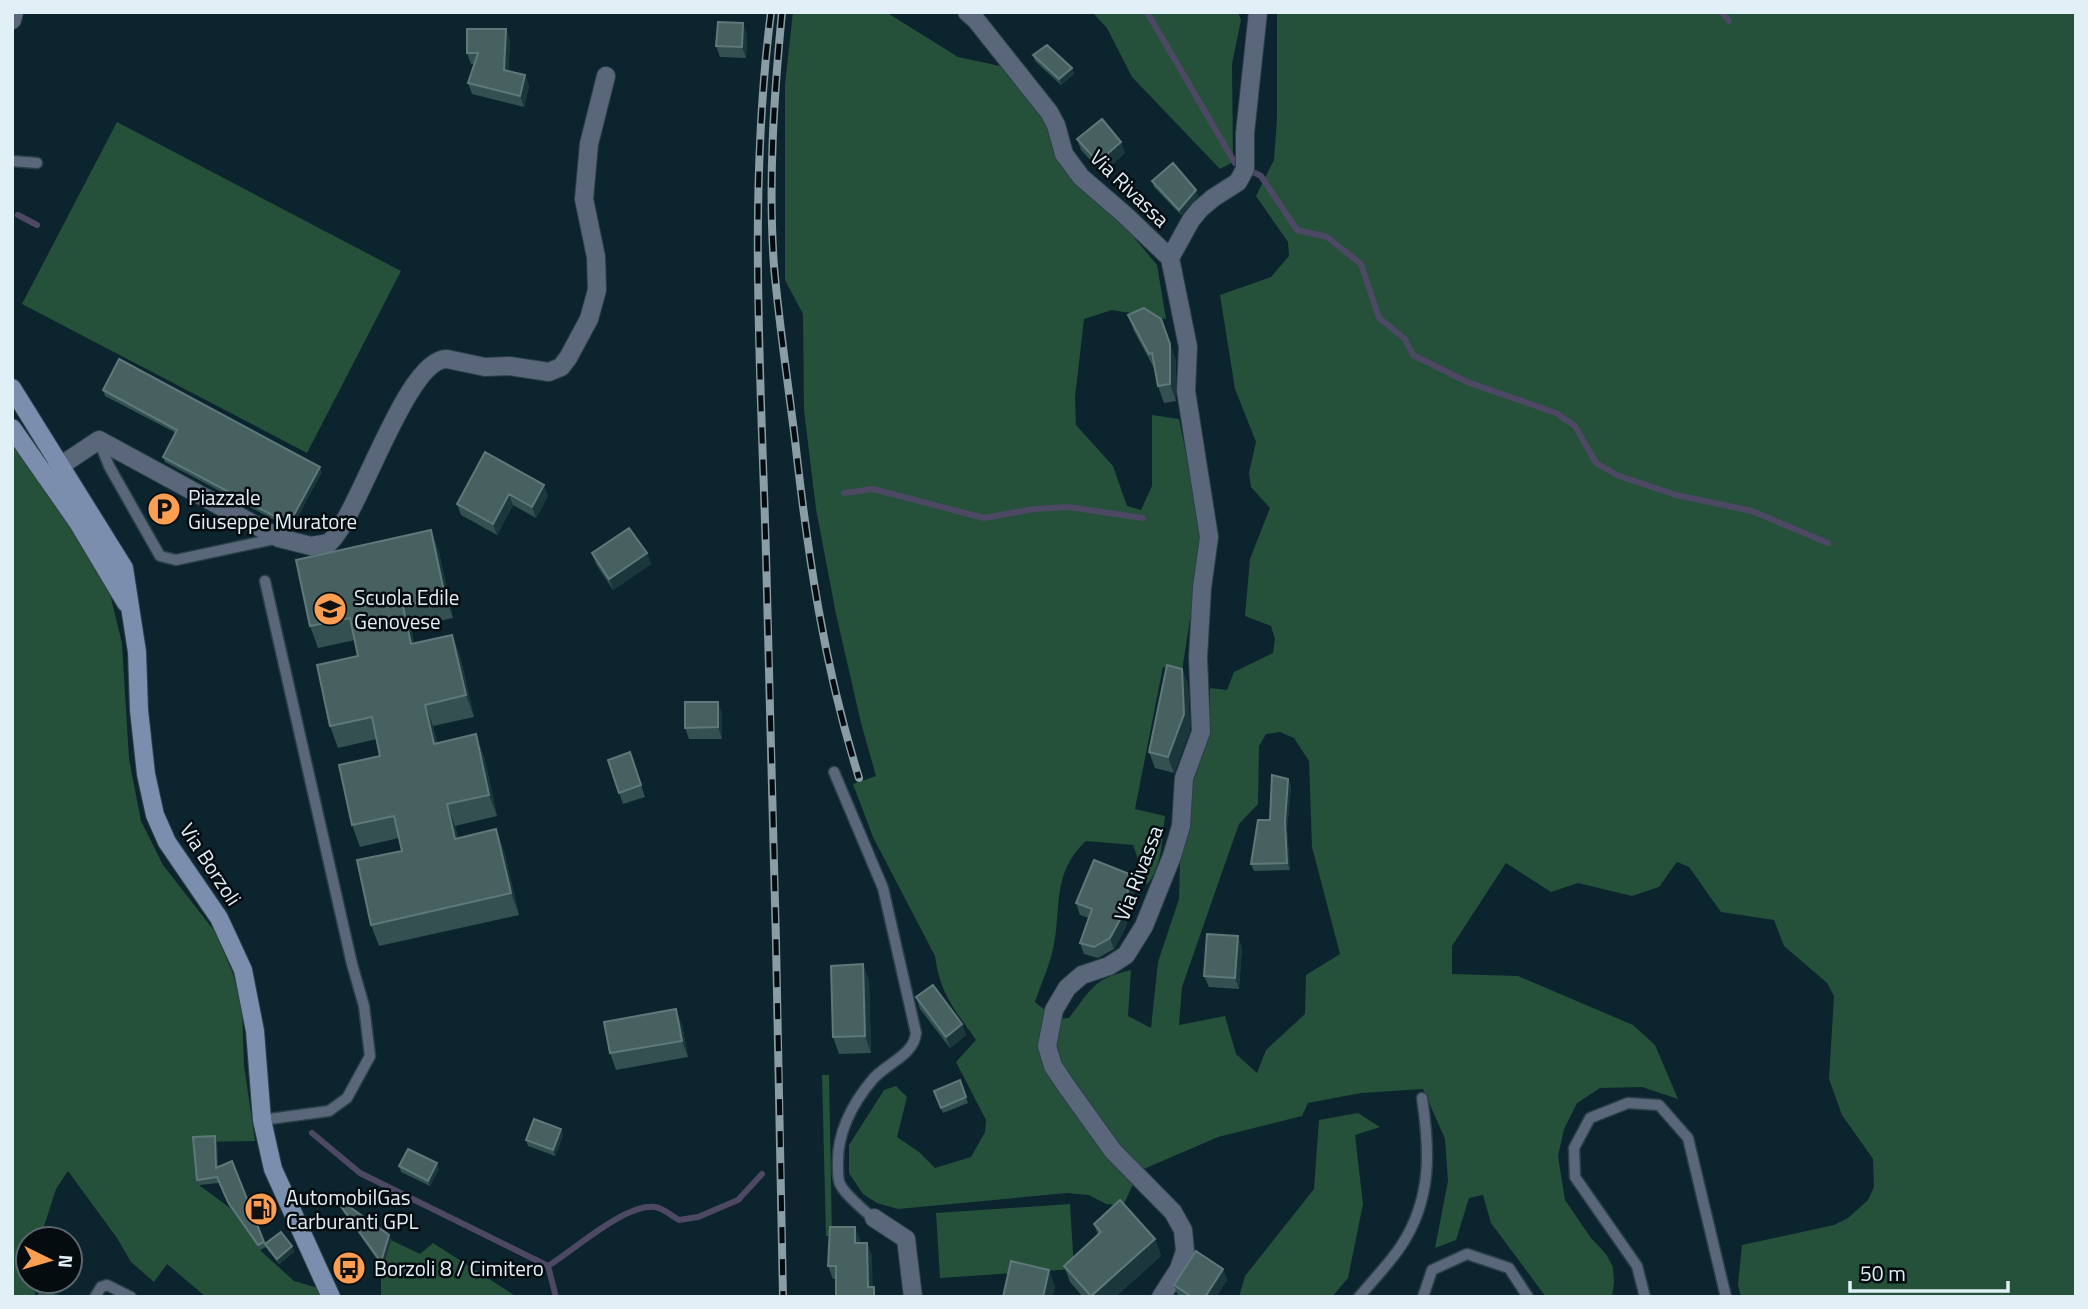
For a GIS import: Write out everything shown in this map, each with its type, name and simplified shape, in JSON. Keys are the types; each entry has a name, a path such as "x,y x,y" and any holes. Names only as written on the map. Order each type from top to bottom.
{"main road":[{"name":"Via Borzoli","path":"12,388 124,568 137,652 139,710 146,774 155,815 167,842 219,918 243,970 255,1031 262,1120 273,1169 331,1297"},
{"path":"12,428 77,521 130,609"}],"street":[{"name":"Via Rivassa","path":"967,12 1049,112 1056,125 1064,154 1081,177 1170,258 1188,347 1186,391 1209,537 1202,588 1198,657 1201,732 1184,778 1181,827 1144,926 1126,956 1109,966 1082,975 1067,988 1054,1010 1047,1046 1053,1066 1113,1151 1173,1212 1183,1230 1185,1251 1179,1269 1160,1297"},
{"name":"Via Rivassa","path":"1170,258 1200,209 1238,182 1245,170 1245,133 1258,12"},
{"path":"12,20 13,13"},
{"path":"45,476 99,440 279,538 296,544 317,546 329,543 354,504 391,427 418,382 436,362 447,359 485,367 509,366 549,372 561,367 568,358 589,320 597,290 596,257 584,199 589,144 606,76"},
{"path":"874,1218 906,1239 913,1297"}],"lane":[{"path":"12,161 37,163"},
{"path":"99,440 109,466 160,556 176,560 279,538"},
{"path":"262,1120 329,1111 347,1098 370,1056 364,1006 352,964 265,581"},
{"path":"834,772 883,888 916,1033 915,1042 909,1050 874,1078 842,1128 838,1159 840,1184 867,1214 874,1218"},
{"path":"1359,1297 1401,1246 1417,1215 1426,1180 1428,1142 1422,1098"},
{"path":"1645,1297 1637,1266 1575,1177 1574,1148 1590,1118 1628,1103 1659,1105 1688,1138 1726,1297"},
{"path":"1423,1297 1432,1270 1467,1254 1509,1268 1528,1297"},
{"path":"95,1297 101,1287 107,1285 131,1297"}],"green space":[{"path":"793,12 886,12 958,57 1000,66 1042,113 1127,229 1157,265 1166,319 1112,310 1084,319 1075,397 1076,425 1113,466 1127,506 1141,510 1152,486 1152,415 1179,419 1200,522 1197,574 1182,671 1163,667 1135,809 1165,816 1161,853 1156,870 1147,885 1133,845 1086,841 1075,853 1063,879 1053,949 1035,1002 1056,1019 1069,1018 1094,986 1118,973 1131,970 1128,1016 1151,1028 1158,962 1179,899 1180,862 1189,795 1210,729 1210,688 1227,690 1234,672 1273,653 1275,639 1271,626 1245,616 1250,559 1270,508 1251,487 1249,473 1256,442 1235,389 1220,295 1271,277 1289,256 1288,242 1256,196 1274,160 1277,119 1277,12 2076,12 2076,1297 1741,1297 1738,1285 1742,1245 1834,1225 1848,1218 1868,1200 1874,1187 1873,1159 1842,1115 1829,1079 1834,996 1827,983 1784,946 1774,920 1721,912 1689,867 1677,862 1659,887 1632,896 1578,883 1551,892 1506,863 1452,946 1452,974 1518,976 1633,1025 1655,1045 1678,1099 1642,1087 1600,1088 1577,1103 1564,1129 1558,1156 1565,1200 1613,1267 1612,1297 1546,1297 1491,1223 1483,1195 1469,1198 1456,1240 1435,1248 1448,1181 1445,1139 1423,1089 1361,1093 1308,1103 1302,1116 1218,1137 1139,1171 1123,1206 1106,1204 1089,1195 1067,1193 898,1209 877,1203 863,1194 849,1173 849,1145 884,1090 896,1086 907,1097 897,1137 919,1152 935,1168 971,1157 985,1132 986,1120 956,1062 976,1040 945,991 935,956 873,837 853,784 876,776 836,614 816,509 804,410 803,314 785,280 785,84","holes":["1280,732 1294,738 1309,761 1312,847 1340,954 1306,975 1305,1014 1266,1050 1257,1073 1236,1054 1225,1016 1179,1025 1182,987 1239,824 1258,804 1259,746 1266,734"]},
{"path":"1092,12 1238,12 1241,20 1232,64 1233,162 1220,169 1132,77 1107,28"},
{"path":"117,122 401,271 307,453 22,304"},
{"path":"12,440 85,544 109,590 122,643 129,759 141,821 163,865 216,933 233,974 242,1008 244,1065 255,1141 195,1142 199,1185 230,1208 262,1252 294,1281 318,1288 322,1297 206,1297 167,1264 154,1282 131,1262 117,1238 68,1171 56,1189 44,1225 14,1225 14,1295 35,1295 12,1297"},
{"path":"822,1075 829,1075 832,1236 826,1236"},
{"path":"1358,1113 1380,1127 1355,1135 1363,1204 1348,1278 1332,1297 1239,1297 1245,1276 1314,1189 1319,1120"},
{"path":"1070,1204 1074,1269 940,1278 936,1213"},
{"path":"391,1240 420,1254 433,1243 517,1297 381,1297 381,1273"}],"building":[{"path":"718,22 743,23 742,47 716,46"},
{"path":"467,29 506,29 504,70 525,75 520,96 468,83 478,53 467,53"},
{"path":"1047,45 1072,68 1059,79 1033,55"},
{"path":"1102,119 1121,142 1098,162 1077,139"},
{"path":"1173,163 1196,190 1179,210 1152,181"},
{"path":"1144,308 1161,319 1170,344 1170,384 1158,386 1152,353 1149,354 1128,315"},
{"path":"119,359 320,467 289,524 163,457 177,430 103,390"},
{"path":"485,452 544,485 532,507 509,494 493,524 457,504"},
{"path":"629,528 647,553 609,579 592,553"},
{"path":"431,530 445,596 403,606 411,644 452,635 466,695 425,705 434,744 476,734 489,795 447,804 455,839 496,829 511,893 371,925 357,860 402,851 394,816 352,825 339,765 380,756 372,717 330,726 317,665 358,656 350,618 310,626 296,560"},
{"path":"1167,665 1182,669 1184,714 1168,757 1149,752"},
{"path":"685,702 718,702 718,727 685,728"},
{"path":"630,752 641,785 619,793 608,760"},
{"path":"1272,775 1288,779 1285,822 1287,863 1251,864 1258,820 1270,820"},
{"path":"1094,860 1132,875 1121,918 1110,938 1094,947 1080,943 1092,909 1076,903"},
{"path":"1207,934 1238,936 1235,978 1204,976"},
{"path":"863,964 865,1036 833,1037 831,966"},
{"path":"933,985 962,1024 946,1037 916,997"},
{"path":"676,1009 682,1041 610,1053 604,1022"},
{"path":"960,1080 966,1097 941,1108 934,1091"},
{"path":"534,1119 561,1129 553,1150 526,1140"},
{"path":"215,1136 216,1168 232,1161 264,1242 258,1245 228,1202 217,1177 197,1180 193,1137"},
{"path":"408,1149 437,1163 428,1181 399,1166"},
{"path":"340,1200 389,1235 381,1262 338,1202"},
{"path":"1120,1200 1155,1239 1091,1296 1064,1266 1101,1232 1094,1224"},
{"path":"830,1227 855,1227 855,1243 867,1243 868,1287 874,1287 874,1297 836,1297 836,1266 828,1266"},
{"path":"281,1232 292,1246 277,1259 265,1244"},
{"path":"1196,1251 1223,1269 1205,1297 1192,1297 1174,1285"},
{"path":"1011,1261 1049,1270 1043,1297 1003,1297"}],"waterway":[{"path":"1147,12 1235,163 1261,176 1297,230 1327,237 1361,264 1379,318 1405,339 1413,355 1467,382 1556,413 1575,426 1596,463 1619,476 1676,495 1752,511 1828,543"},
{"path":"1722,12 1729,21"},
{"path":"18,215 37,225"},
{"path":"844,493 873,489 984,518 1034,509 1068,507 1143,518"},
{"path":"312,1133 360,1173 548,1266 556,1297"},
{"path":"548,1266 600,1229 629,1213 655,1207 679,1220 698,1217 738,1200 762,1174"}],"railway":[{"path":"771,12 760,147 758,283 783,1297"},
{"path":"782,12 772,171 772,234 776,288 819,610 836,694 859,778"}],"place":[{"name":"Piazzale Giuseppe Muratore","path":"164,509"},
{"name":"Scuola Edile Genovese","path":"330,609"},
{"name":"AutomobilGas Carburanti GPL","path":"261,1209"},
{"name":"Borzoli 8 / Cimitero","path":"349,1268"}]}
